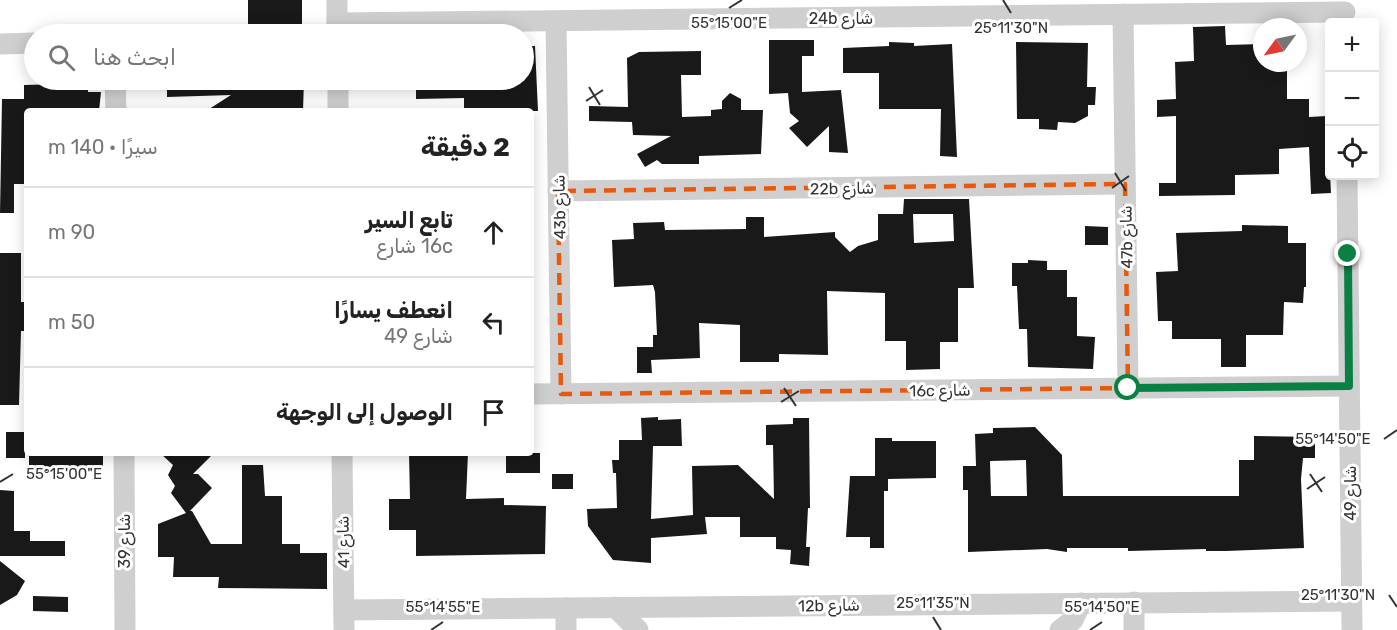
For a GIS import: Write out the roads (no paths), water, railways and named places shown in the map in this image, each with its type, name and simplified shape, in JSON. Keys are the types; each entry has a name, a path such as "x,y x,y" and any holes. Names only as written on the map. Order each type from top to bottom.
{"street":[{"path":"337,0 337,24"},
{"name":"24b شارع","path":"474,24 1345,11"},
{"name":"47b شارع","path":"1123,14 1128,388"},
{"name":"43b شارع","path":"556,21 561,394"},
{"path":"0,44 24,43"},
{"path":"115,90 116,108"},
{"path":"338,90 338,108"},
{"name":"شارع 49","path":"1347,180 1352,630"},
{"name":"22b شارع","path":"558,191 1125,184"},
{"name":"16c شارع","path":"534,394 1349,386"},
{"name":"شارع 39","path":"124,456 125,630"},
{"name":"شارع 41","path":"342,456 344,620"},
{"name":"12b شارع","path":"344,620 615,607 1351,601"},
{"path":"1134,602 1134,630"},
{"path":"1060,630 1073,620 1081,603"},
{"path":"615,607 638,630"},
{"path":"566,608 566,630"}]}
